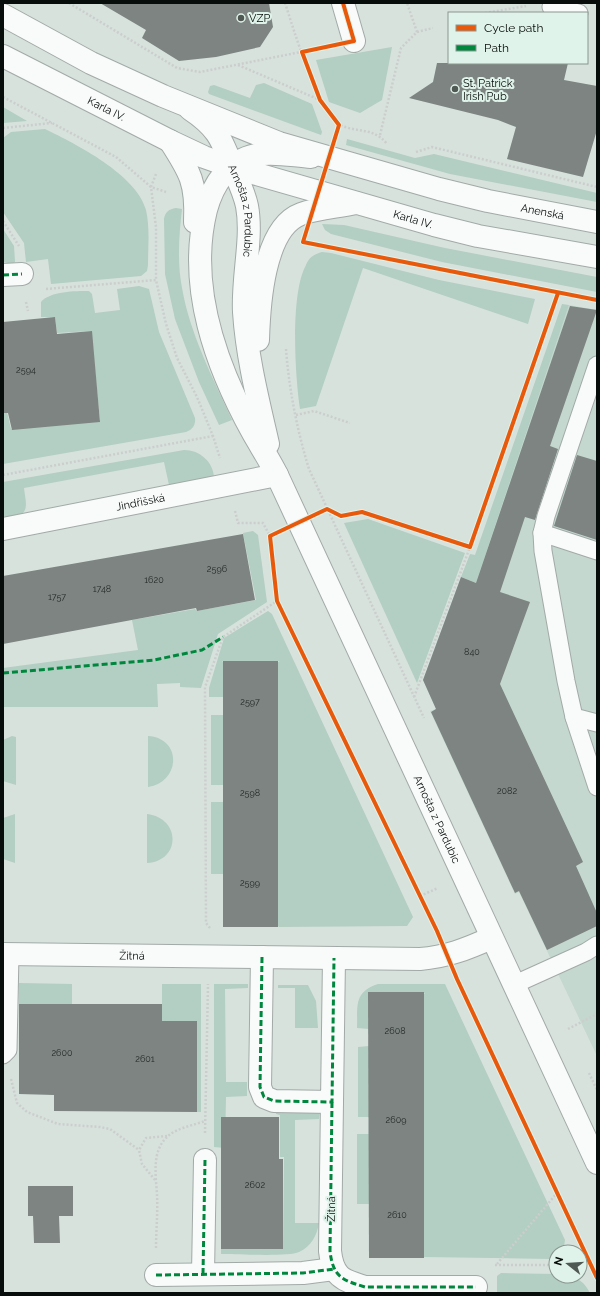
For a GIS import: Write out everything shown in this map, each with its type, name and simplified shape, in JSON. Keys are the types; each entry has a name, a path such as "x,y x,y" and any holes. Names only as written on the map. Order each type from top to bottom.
{"street":[{"path":"343,3 354,41"},
{"path":"3,15 91,63 184,105 279,143 329,158"},
{"name":"Karla IV.","path":"3,56 170,141 232,167 478,236 597,257"},
{"path":"184,105 206,120 217,132 222,140 232,167 257,155 329,158"},
{"path":"170,141 188,170 195,191 195,256 205,308"},
{"name":"Anenská","path":"329,158 488,201 597,222"},
{"name":"Arnošta z Pardubic","path":"278,475 236,400 217,352 205,308 200,271 200,249 204,218 212,189 223,174 232,167 243,189 247,207 248,224 244,278 244,312 248,345 268,443 278,475 298,522 597,1163"},
{"name":"Arnošta z Pardubic","path":"268,443 260,393 258,345 259,316 264,279 273,247 285,227 301,214 356,203"},
{"name":"Jindřišská","path":"3,529 278,475"},
{"name":"Žitná","path":"6,954 420,959 450,962 464,951 491,938"},
{"path":"262,957 260,1087 264,1097 274,1101 332,1102"},
{"name":"Žitná","path":"334,958 330,1251 334,1269"},
{"path":"203,1274 205,1160"},
{"path":"156,1275 303,1273 334,1269 344,1280 365,1287 476,1287"}],"lane":[{"path":"552,3 550,7 574,12"},
{"path":"597,364 590,407 546,516 542,533 545,559 566,681 574,717 597,787"},
{"path":"542,533 597,551"},
{"path":"574,717 597,723"},
{"path":"513,985 586,952 597,945"},
{"path":"6,954 6,1052"}],"path":[{"path":"69,3 177,68 200,72 302,52"},
{"path":"285,3 320,100 339,125 380,135 388,145"},
{"path":"407,3 417,32"},
{"path":"491,12 530,6"},
{"path":"380,135 401,48 417,32 433,28"},
{"path":"237,64 320,100"},
{"path":"3,97 116,158 151,187 156,227 156,280 166,324 177,358 197,397 214,436 3,475"},
{"path":"4,128 52,123"},
{"path":"414,153 432,147 597,187"},
{"path":"40,290 156,280"},
{"path":"285,342 288,370 302,447 309,469 327,509 334,512"},
{"path":"296,415 314,411 350,423"},
{"path":"327,509 270,536 277,601 437,931 429,931"},
{"path":"414,697 472,540"},
{"path":"462,545 470,547"},
{"path":"212,930 206,923 205,687 222,637 277,601"},
{"path":"450,962 581,1244"},
{"path":"205,1160 208,977"},
{"path":"568,1029 597,1014"},
{"path":"6,1052 12,1088 17,1103 27,1112 58,1124 110,1129 139,1150 142,1164 155,1181"},
{"path":"139,1150 146,1138 168,1136 205,1121"},
{"path":"156,1222 156,1162 161,1146 168,1136"},
{"path":"497,1265 557,1193"},
{"path":"588,1258 597,1278"},
{"path":"492,1265 548,1265"}],"shaded area":[{"path":"392,47 382,100 360,113 329,102 316,60"},
{"path":"264,83 312,104 322,132 321,135 209,94 208,92 210,86 214,85 250,98 256,85"},
{"path":"3,107 27,121 3,123"},
{"path":"45,129 73,143 104,162 131,185 140,197 146,210 148,224 148,265 147,271 141,276 51,284 48,259 26,262 24,243 3,212 3,138 11,132"},
{"path":"347,139 415,158 434,154 597,193 597,202 450,174 346,145"},
{"path":"176,208 182,209 179,238 179,258 180,278 186,305 196,339 232,420 219,425 199,382 175,319 165,274 164,219 165,214 168,211"},
{"path":"322,224 344,225 445,248 597,277 597,292 442,262 331,234 325,230"},
{"path":"3,229 14,246 15,262 13,264 3,262"},
{"path":"322,252 439,280 535,299 528,324 363,268 316,406 300,409 295,357 298,295 301,278 307,262 312,256"},
{"path":"139,286 149,289 159,332 195,418 193,427 186,432 3,464 3,412 7,412 11,429 100,420 91,331 57,333 55,317 41,317 41,302 45,298 57,294 89,291 92,294 95,313 120,310 117,289"},
{"path":"562,304 569,305 476,583 461,577 470,554 475,555"},
{"path":"569,305 597,310 597,1056 519,892 515,894 430,711 436,709 423,680 461,577 476,583"},
{"path":"184,450 195,452 205,458 211,466 214,477 169,485 164,462 24,488 26,506 23,512 20,515 13,517 3,516 3,482"},
{"path":"368,519 465,553 417,683 344,523"},
{"path":"253,531 258,535 267,602 218,634 201,688 180,687 180,683 157,684 158,707 3,707 3,668 138,650 132,620 195,609 197,611 256,600 243,533"},
{"path":"268,611 272,614 413,917 407,926 278,926 278,662 280,661 222,661 223,697 209,697 209,688 224,638"},
{"path":"211,715 223,715 223,785 211,785"},
{"path":"12,736 16,737 16,785 3,781 3,740"},
{"path":"148,736 159,739 167,744 172,752 173,760 167,777 159,783 148,787"},
{"path":"211,802 223,802 223,874 211,874"},
{"path":"15,814 15,863 3,859 3,818"},
{"path":"147,814 158,817 166,823 171,831 172,839 171,848 166,855 158,860 147,863"},
{"path":"19,983 72,984 72,1004 19,1004"},
{"path":"162,984 201,984 201,1112 197,1112 197,1021 162,1021"},
{"path":"214,984 248,984 248,988 225,989 226,1082 247,1082 247,1096 226,1097 225,1148 214,1147"},
{"path":"378,984 445,984 565,1240 564,1244 548,1244 548,1259 424,1257 425,993 368,992 369,1029 357,1028 358,1001 364,991"},
{"path":"278,985 308,985 316,1001 318,1028 295,1028 295,988 278,988"},
{"path":"369,1046 369,1117 358,1117 358,1047"},
{"path":"276,1111 320,1111 319,1119 295,1120 295,1223 319,1223 317,1232 307,1247 293,1254 221,1254 221,1249 283,1249 284,1157 280,1157 280,1115 276,1114"},
{"path":"357,1134 369,1134 369,1204 357,1204"},
{"path":"501,1273 548,1274 548,1284 584,1284 590,1293 497,1293 497,1276"}],"building":[{"path":"100,3 269,3 273,27 260,47 216,57 179,61 142,38 146,30"},
{"path":"437,63 568,64 564,80 597,86 597,130 583,177 507,159 516,127 498,120 409,98 433,82"},
{"path":"570,306 597,310 550,446 558,449 535,520 525,517 500,592 530,602 500,684 583,862 576,866 597,913 597,926 547,950 519,891 515,893 431,712 436,709 423,680 461,577 476,583"},
{"path":"55,317 57,334 92,331 100,422 12,430 8,413 3,413 3,322"},
{"path":"577,455 597,461 597,540 554,526"},
{"path":"243,534 255,600 197,611 196,608 3,644 3,576"},
{"path":"223,661 278,661 278,927 223,927"},
{"path":"368,992 424,992 424,1258 369,1258"},
{"path":"19,1004 162,1004 162,1021 197,1021 197,1112 54,1111 54,1095 19,1094"},
{"path":"221,1117 279,1117 279,1159 283,1159 283,1249 221,1249"},
{"path":"28,1186 73,1186 73,1216 59,1216 60,1243 34,1243 33,1216 28,1216"}],"marked path":[{"path":"3,275 22,274"},
{"path":"3,673 154,660 202,650 223,637"},
{"path":"262,957 260,1087 264,1097 274,1101 332,1102 334,958"},
{"path":"332,1102 330,1251 331,1260 336,1272 350,1282 365,1287 476,1287"},
{"path":"203,1274 205,1160"},
{"path":"156,1275 303,1273 334,1269"}],"cycle path":[{"path":"343,3 354,41 302,52 320,100 339,125 303,242 597,300"},
{"path":"558,293 470,547 362,512 341,516 327,509 270,536 277,601 437,931 457,979 597,1278"}],"place":[{"name":"VZP","path":"241,18"},
{"name":"St. Patrick Irish Pub","path":"455,89"}]}
